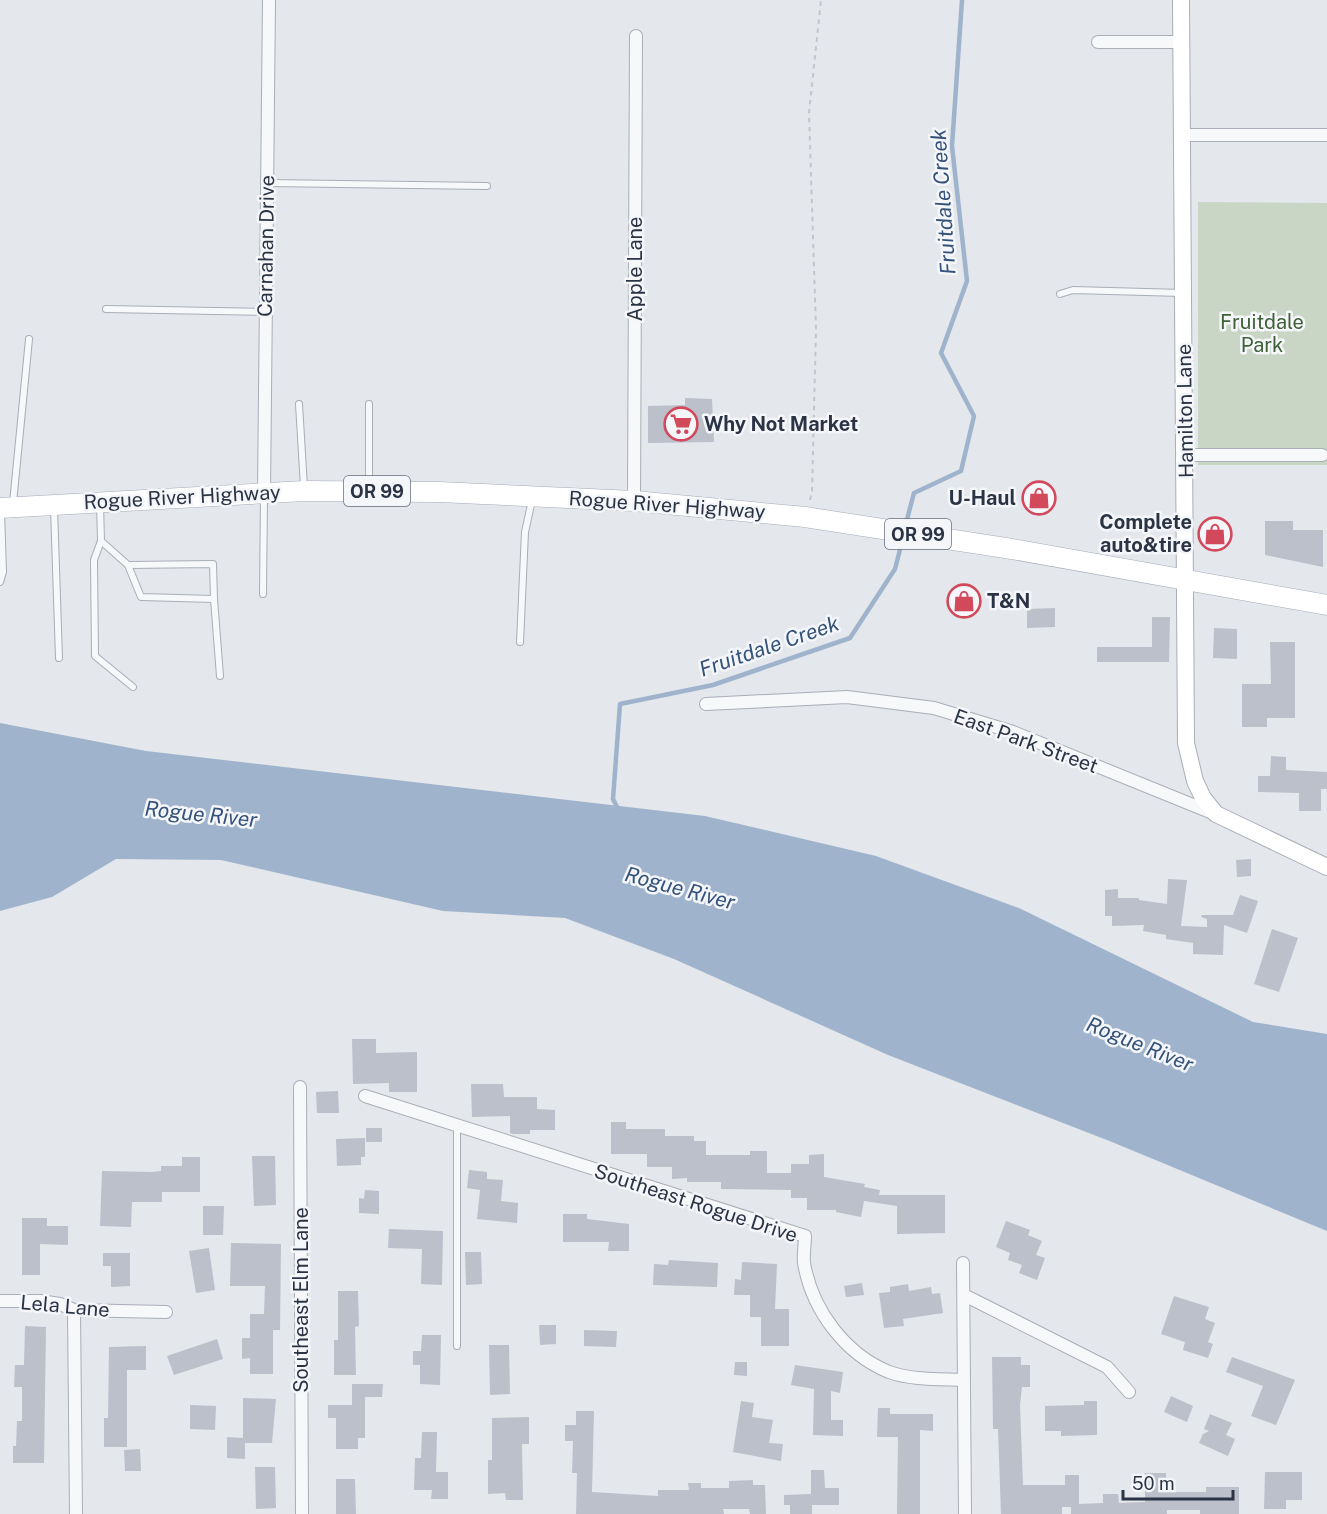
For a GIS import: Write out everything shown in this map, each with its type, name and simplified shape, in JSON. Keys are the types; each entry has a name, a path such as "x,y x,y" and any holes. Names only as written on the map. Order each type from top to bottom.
{"main road":[{"name":"Hamilton Lane","path":"1181,0 1187,753 1195,781 1203,798 1216,814"},
{"name":"Rogue River Highway","path":"4,508 99,500 304,491 369,491 634,501 804,517 1327,605"},
{"name":"East Park Street","path":"1216,814 1327,867"}],"street":[{"name":"Carnahan Drive","path":"264,492 269,0"},
{"name":"Apple Lane","path":"634,501 636,36"},
{"path":"1098,42 1181,42"},
{"path":"1183,135 1327,135"},
{"path":"1185,455 1322,455"},
{"name":"East Park Street","path":"705,704 847,697 934,708 1013,732 1216,814"},
{"name":"Southeast Elm Lane","path":"300,1087 302,1514"},
{"name":"Southeast Rogue Drive","path":"364,1095 805,1236 804,1263 816,1302 833,1331 861,1355 890,1372 963,1380"},
{"path":"963,1263 965,1514"},
{"path":"964,1295 1107,1367 1129,1392"},
{"name":"Lela Lane","path":"0,1301 40,1301 60,1304 74,1310 166,1312"},
{"path":"74,1310 76,1514"}],"lane":[{"path":"267,183 487,186"},
{"path":"1060,294 1073,290 1183,293"},
{"path":"106,309 266,312"},
{"path":"0,582 3,572 4,508 29,339"},
{"path":"298,404 304,491"},
{"path":"369,404 369,491"},
{"path":"263,594 264,492"},
{"path":"520,642 525,532 533,497"},
{"path":"99,500 101,541 93,560 95,656 133,687"},
{"path":"54,504 58,658"},
{"path":"101,541 128,565 141,597 214,599"},
{"path":"128,565 213,564 220,676"},
{"path":"457,1126 457,1346"}],"path":[{"path":"804,517 812,490 816,329 809,113 821,0"}],"green space":[{"name":"Fruitdale Park","path":"1198,202 1327,203 1327,465 1198,465"}],"water":[{"name":"Rogue River","path":"0,723 146,751 705,816 876,856 1019,908 1253,1022 1327,1034 1327,1231 1112,1142 888,1055 674,959 565,918 443,911 221,860 116,859 52,897 0,911"}],"building":[{"name":"Why Not Market","path":"685,398 712,399 714,442 648,443 648,406 685,405"},
{"path":"1265,521 1293,521 1293,530 1323,530 1323,567 1265,555"},
{"path":"1055,608 1055,627 1027,628 1027,609"},
{"path":"1152,617 1170,617 1169,662 1097,662 1097,647 1152,647"},
{"path":"1214,628 1237,629 1237,659 1213,658"},
{"path":"1270,642 1295,642 1295,718 1267,718 1267,727 1242,727 1242,684 1271,684"},
{"path":"1271,756 1286,757 1286,770 1327,772 1327,789 1321,789 1321,811 1299,811 1299,793 1258,792 1258,776 1270,776"},
{"path":"1251,859 1251,876 1237,877 1236,860"},
{"path":"1168,879 1187,880 1181,926 1207,927 1207,919 1201,917 1202,915 1233,915 1240,895 1258,901 1247,933 1224,925 1223,955 1193,954 1193,943 1166,939 1166,935 1143,931 1144,925 1112,926 1112,916 1105,916 1105,890 1118,889 1118,898 1139,898 1139,900 1167,904"},
{"path":"1272,929 1298,938 1279,992 1254,984"},
{"path":"352,1039 376,1039 376,1053 417,1052 417,1092 389,1092 389,1083 353,1084"},
{"path":"471,1084 503,1084 504,1097 537,1097 537,1109 555,1110 555,1130 530,1130 530,1134 513,1134 510,1133 510,1116 472,1117"},
{"path":"338,1091 339,1113 317,1113 316,1092"},
{"path":"611,1122 626,1122 626,1129 665,1129 665,1136 694,1136 694,1141 706,1141 706,1155 750,1155 750,1151 767,1151 767,1173 791,1173 791,1164 809,1164 809,1155 824,1154 824,1177 865,1184 864,1187 880,1190 879,1195 945,1195 945,1233 897,1234 897,1206 864,1201 861,1217 836,1212 836,1210 807,1210 807,1198 791,1198 791,1190 721,1189 721,1182 687,1182 687,1178 672,1179 672,1167 647,1167 647,1154 611,1154"},
{"path":"366,1128 382,1128 382,1142 366,1142"},
{"path":"365,1138 365,1157 361,1157 361,1165 337,1166 336,1139"},
{"path":"252,1156 275,1156 276,1205 254,1206"},
{"path":"182,1157 200,1157 200,1192 162,1192 162,1202 132,1202 131,1227 100,1226 102,1171 161,1171 161,1166 182,1166"},
{"path":"469,1170 487,1172 487,1179 503,1180 501,1201 518,1203 517,1223 477,1219 480,1190 467,1188"},
{"path":"365,1190 379,1191 379,1214 359,1213 359,1198 364,1199"},
{"path":"203,1206 224,1206 223,1235 203,1235"},
{"path":"563,1214 587,1214 587,1219 629,1224 629,1251 608,1251 609,1242 563,1242"},
{"path":"22,1218 47,1218 47,1226 68,1226 68,1245 40,1244 40,1275 22,1275"},
{"path":"1006,1221 1030,1230 1028,1235 1042,1241 1036,1255 1045,1258 1037,1280 1019,1273 1022,1265 1008,1260 1010,1253 996,1247"},
{"path":"389,1229 443,1231 442,1285 421,1284 422,1249 388,1248"},
{"path":"231,1243 281,1244 280,1330 273,1330 273,1374 250,1374 250,1358 242,1359 242,1338 250,1338 250,1314 264,1314 265,1286 230,1286"},
{"path":"209,1248 215,1290 196,1293 189,1251"},
{"path":"465,1252 481,1252 482,1284 466,1285"},
{"path":"103,1253 130,1253 130,1286 111,1287 111,1266 103,1266"},
{"path":"669,1260 718,1263 717,1287 653,1285 654,1264 668,1265"},
{"path":"742,1262 777,1264 775,1309 789,1309 789,1346 761,1346 761,1317 750,1317 750,1295 734,1295 735,1279 741,1280"},
{"path":"862,1283 864,1295 846,1297 844,1286"},
{"path":"908,1284 909,1291 931,1287 932,1294 940,1293 943,1313 903,1319 904,1326 884,1328 879,1293 890,1292 890,1287"},
{"path":"338,1291 358,1291 359,1326 355,1327 356,1375 334,1375 334,1340 338,1340"},
{"path":"1174,1296 1209,1307 1205,1319 1215,1323 1208,1342 1213,1344 1208,1358 1183,1350 1185,1342 1161,1334"},
{"path":"539,1325 556,1325 556,1344 540,1345"},
{"path":"25,1326 46,1327 44,1463 13,1463 17,1421 22,1421 22,1387 14,1387 15,1365 24,1365"},
{"path":"584,1330 617,1331 616,1347 584,1346"},
{"path":"422,1335 441,1335 440,1385 420,1384 420,1365 413,1365 413,1351 421,1351"},
{"path":"217,1339 223,1359 174,1375 167,1356"},
{"path":"489,1345 509,1345 510,1394 490,1395"},
{"path":"146,1346 146,1370 127,1370 127,1447 104,1447 104,1418 108,1418 109,1347"},
{"path":"992,1357 1021,1357 1021,1365 1030,1365 1030,1387 1022,1387 1020,1405 1023,1485 1065,1485 1065,1475 1079,1475 1079,1504 1103,1503 1103,1494 1118,1494 1119,1503 1145,1502 1145,1473 1166,1473 1166,1481 1173,1481 1173,1492 1206,1492 1206,1487 1239,1487 1239,1514 1200,1514 1200,1510 1167,1510 1167,1514 1071,1514 1071,1507 1062,1507 1062,1514 1001,1514 998,1429 993,1429"},
{"path":"1232,1357 1295,1380 1276,1425 1251,1416 1263,1386 1226,1372"},
{"path":"735,1362 747,1362 747,1376 734,1375"},
{"path":"795,1365 843,1372 840,1393 831,1391 831,1420 843,1420 843,1436 813,1435 814,1389 791,1385"},
{"path":"352,1384 383,1384 382,1397 365,1397 365,1438 358,1438 358,1449 336,1449 336,1418 328,1418 328,1405 352,1405"},
{"path":"1171,1396 1193,1406 1187,1422 1164,1412"},
{"path":"243,1398 276,1399 272,1443 245,1443 245,1459 227,1458 227,1437 243,1438"},
{"path":"741,1401 754,1403 752,1417 773,1420 769,1443 783,1444 781,1461 733,1452"},
{"path":"1084,1401 1097,1401 1097,1435 1061,1436 1061,1431 1045,1431 1045,1406 1084,1405"},
{"path":"190,1405 216,1406 215,1430 190,1429"},
{"path":"878,1408 890,1408 890,1414 933,1414 933,1431 920,1430 920,1514 897,1514 898,1437 877,1437"},
{"path":"576,1411 594,1411 592,1492 658,1496 658,1490 689,1490 688,1483 701,1483 701,1488 729,1488 729,1481 753,1480 753,1485 765,1485 766,1514 750,1514 749,1509 723,1509 724,1514 576,1514 577,1473 572,1473 573,1441 565,1441 565,1425 576,1425"},
{"path":"1210,1414 1232,1423 1226,1435 1235,1439 1228,1456 1199,1443 1203,1434 1209,1431 1204,1429"},
{"path":"529,1417 529,1444 522,1444 523,1500 506,1500 505,1493 488,1494 488,1460 492,1460 492,1418"},
{"path":"422,1432 437,1432 436,1472 448,1472 448,1499 431,1499 432,1490 414,1490 415,1458 421,1458"},
{"path":"140,1449 141,1471 125,1471 124,1450"},
{"path":"255,1467 275,1467 276,1508 256,1509"},
{"path":"811,1470 824,1470 825,1488 839,1488 839,1505 812,1505 812,1514 790,1514 790,1505 784,1505 784,1495 811,1494"},
{"path":"1265,1472 1302,1472 1302,1500 1286,1500 1286,1509 1264,1509"},
{"path":"336,1479 355,1479 356,1514 336,1514"}],"waterway":[{"name":"Fruitdale Creek","path":"905,527 914,493 961,471 974,416 941,353 967,281 952,146 962,0"},
{"name":"Fruitdale Creek","path":"618,809 613,799 620,704 713,685 850,638 895,569 903,538"}],"place":[{"name":"Why Not Market","path":"681,424"},
{"name":"U-Haul","path":"1039,498"},
{"name":"Complete auto&tire","path":"1215,534"},
{"name":"T&N","path":"964,601"}]}
